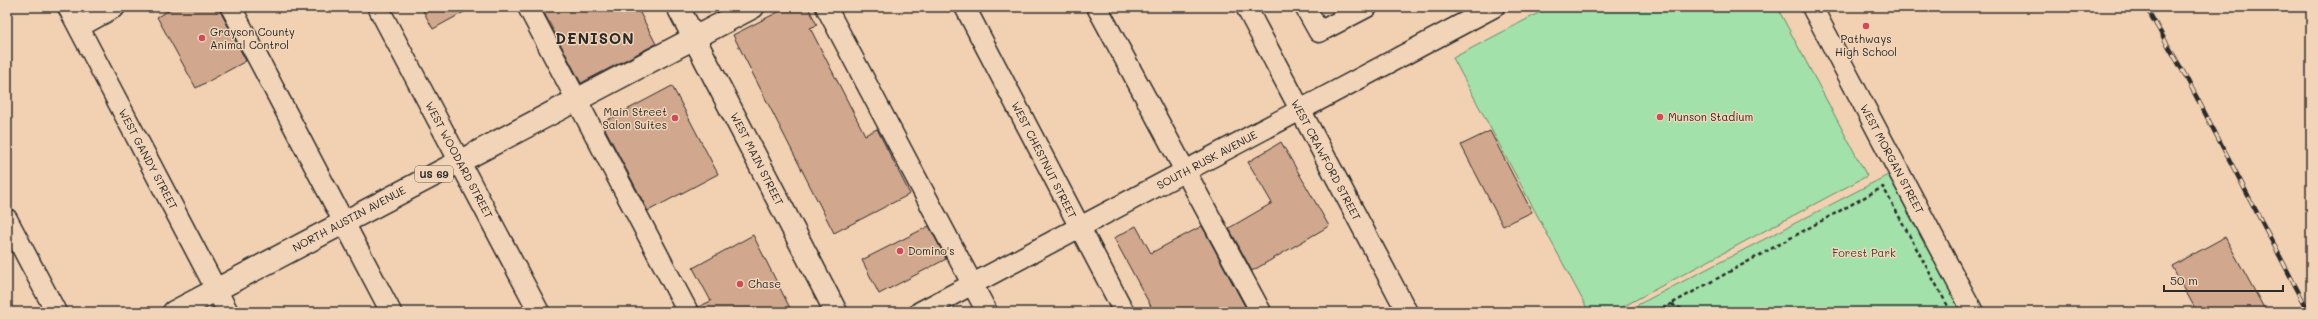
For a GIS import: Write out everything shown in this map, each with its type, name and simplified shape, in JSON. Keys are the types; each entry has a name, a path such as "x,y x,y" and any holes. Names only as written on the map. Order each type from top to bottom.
{"main road":[{"name":"WEST MAIN STREET","path":"678,7 836,312"},
{"name":"US 69","path":"694,38 753,7"},
{"name":"NORTH AUSTIN AVENUE","path":"174,312 694,38"}],"street":[{"name":"WEST GANDY STREET","path":"68,7 228,312"},
{"path":"79,27 115,7"},
{"path":"231,7 391,312"},
{"name":"WEST WOODARD STREET","path":"378,7 540,312"},
{"path":"528,7 688,312"},
{"path":"826,7 987,312"},
{"name":"WEST CHESTNUT STREET","path":"964,7 1124,312"},
{"path":"1097,7 1261,312"},
{"path":"1305,7 1319,32 1367,7"},
{"name":"SOUTH RUSK AVENUE","path":"920,312 1494,7"},
{"name":"WEST MORGAN STREET","path":"1812,7 1973,312"},
{"name":"WEST CRAWFORD STREET","path":"1250,8 1300,111 1407,312"},
{"path":"7,219 56,312"}],"path":[{"path":"1656,312 1883,187 1951,312"},
{"path":"1670,312 1671,304"},
{"path":"1671,304 1688,312"}],"green space":[{"name":"Munson Stadium","path":"1550,7 1777,7 1867,176 1613,312 1589,312 1453,58"},
{"name":"Forest Park","path":"1888,175 1962,312 1624,312"}],"building":[{"name":"Grayson County Animal Control","path":"175,7 218,7 246,61 196,88 157,17"},
{"path":"421,7 473,7 433,29"},
{"path":"541,7 637,7 656,44 581,83"},
{"path":"788,7 808,7 817,25 810,28 865,135 877,129 910,194 834,233 733,35"},
{"path":"672,86 718,174 648,211 602,123"},
{"path":"1490,131 1532,212 1503,226 1461,145"},
{"path":"1281,142 1329,226 1252,271 1229,228 1272,203 1248,162"},
{"path":"929,226 946,259 879,294 862,260"},
{"path":"1136,226 1151,253 1202,226 1248,312 1154,312 1114,238"},
{"name":"Chase","path":"753,235 792,312 699,312 698,307 711,301 693,268"},
{"path":"2225,237 2264,308 2256,312 2197,312 2172,266"}],"railway":[{"path":"2146,7 2185,75 2309,312"}],"place":[{"name":"Pathways High School","path":"1866,26"},
{"name":"Grayson County Animal Control","path":"202,38"},
{"name":"Munson Stadium","path":"1660,117"},
{"name":"Main Street Salon Suites","path":"675,118"},
{"name":"Domino's","path":"900,251"},
{"name":"Chase","path":"740,284"}],"district":[{"name":"DENISON","path":"595,39"}]}
